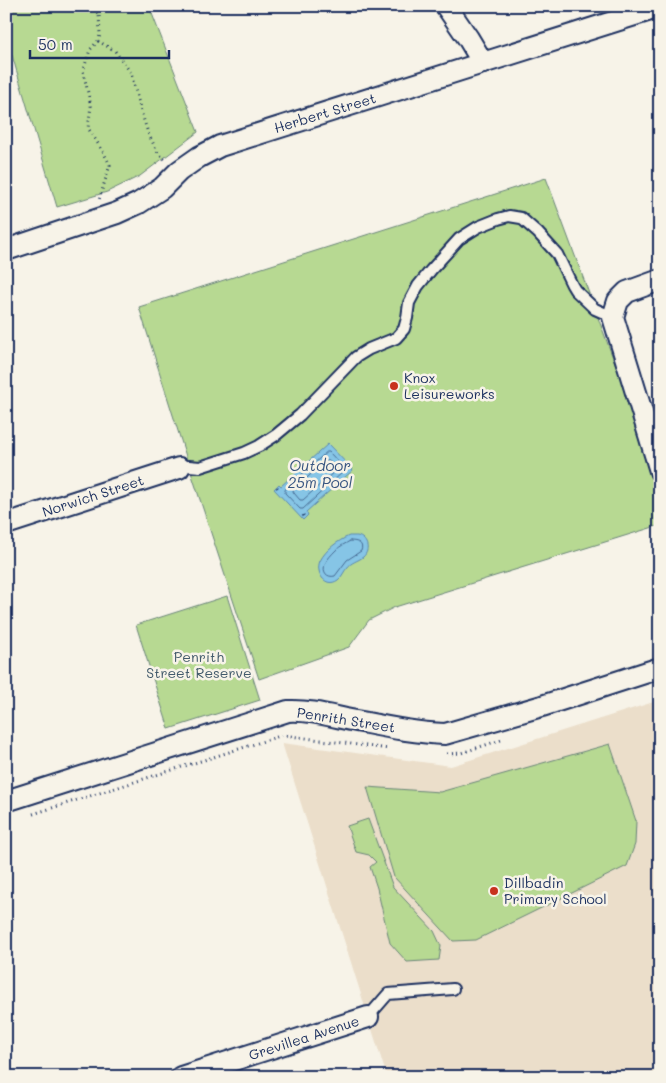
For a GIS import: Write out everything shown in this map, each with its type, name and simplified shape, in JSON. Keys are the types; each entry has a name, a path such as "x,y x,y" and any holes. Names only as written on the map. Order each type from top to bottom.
{"street":[{"path":"446,6 468,38 482,63"},
{"name":"Herbert Street","path":"6,250 94,222 139,203 162,188 179,171 199,157 220,146 660,7"},
{"path":"660,280 627,292 618,301 613,317 660,471"},
{"name":"Norwich Street","path":"6,524 179,468"},
{"name":"Penrith Street","path":"6,801 288,711 312,712 387,727 444,734 542,706 660,668"},
{"name":"Grevillea Avenue","path":"182,1077 368,1017"}],"lane":[{"path":"179,468 189,466 200,467 244,454 276,435 300,415 356,357 369,348 396,338 404,329 409,303 418,286 431,270 459,238 478,227 498,219 509,216 521,218 557,254 575,290 595,309 613,317"},
{"path":"368,1017 388,994 453,989"}],"path":[{"path":"89,6 99,14 100,35 98,41 90,50 83,71 91,106 88,128 110,165 94,222"},
{"path":"98,41 115,52 131,73 148,134 158,155 179,171"},
{"path":"25,817 283,735 393,749"},
{"path":"445,754 461,753 504,739"},
{"path":"6,823 16,820"}],"shaded area":[{"name":"Dillbadin Primary School","path":"660,700 660,1077 387,1077 282,743 451,766"}],"green space":[{"path":"6,6 149,6 198,132 140,176 107,192 57,207 6,35"},
{"name":"Knox Leisureworks","path":"546,178 660,484 660,525 395,607 369,620 349,647 259,679 139,307"},
{"name":"Penrith Street Reserve","path":"227,596 260,700 169,729 136,625"},
{"path":"610,744 636,821 635,844 627,866 476,940 453,941 394,877 367,787 440,792"},
{"path":"368,819 393,887 434,931 441,946 439,960 407,962 390,943 370,867 376,862 369,855 356,852 347,826"}],"water":[{"name":"Outdoor 25m Pool","path":"328,444 353,470 306,512 308,515 303,520 274,489 279,484 281,486"},
{"path":"349,536 357,536 363,539 367,545 367,551 361,558 349,566 338,580 333,582 325,581 319,570 320,561 333,546"}],"place":[{"name":"Knox Leisureworks","path":"394,386"},
{"name":"Dillbadin Primary School","path":"494,891"}]}
